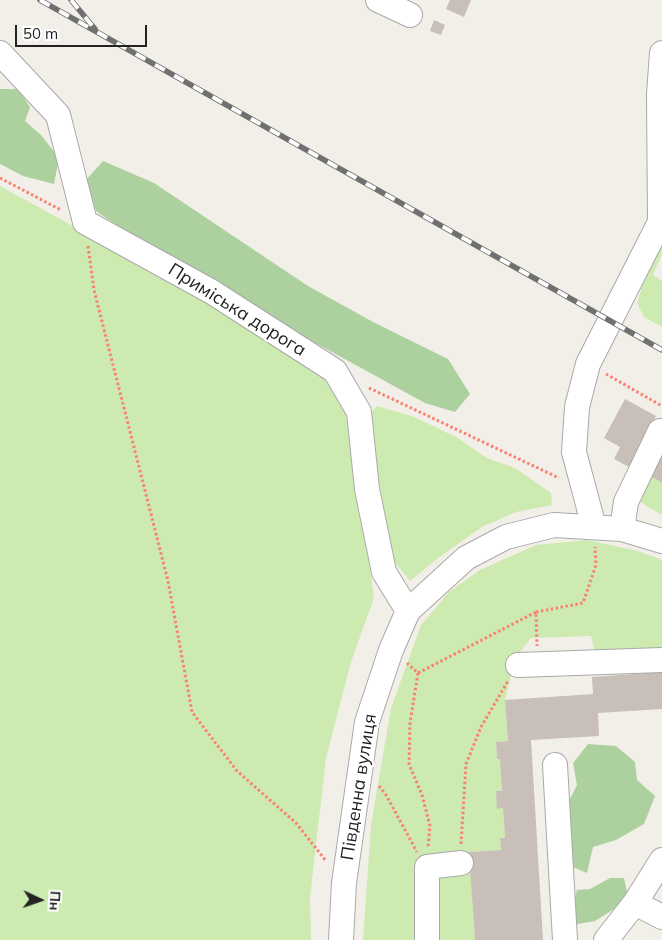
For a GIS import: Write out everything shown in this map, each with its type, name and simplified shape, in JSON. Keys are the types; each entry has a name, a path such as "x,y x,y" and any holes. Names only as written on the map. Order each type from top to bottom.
{"street":[{"path":"378,0 410,14"},
{"path":"0,53 58,115 85,222"},
{"path":"594,526 574,452 577,407 588,364 660,222 662,53"},
{"name":"Приміська дорога","path":"85,222 212,292 335,372 360,412 368,489 384,572 408,611"},
{"path":"622,529 626,502 660,431"},
{"path":"408,611 466,558 506,537 554,525 594,526 622,529 662,541"},
{"name":"Південна вулиця","path":"341,940 344,883 367,722 391,650 408,611"},
{"path":"528,665 662,660"},
{"path":"556,765 565,940"},
{"path":"606,940 635,903 662,860"},
{"path":"427,940 427,867 461,863"},
{"path":"635,903 662,917"}],"path":[{"path":"0,178 85,222 94,290 168,581 192,712 237,771 296,823 344,883"},
{"path":"588,364 662,406"},
{"path":"335,372 585,490"},
{"path":"418,672 536,612 583,604 596,565 594,526"},
{"path":"461,863 466,764 481,726 528,665 536,612"},
{"path":"391,650 418,672"},
{"path":"418,672 410,723 409,764 422,795 430,826 427,867"},
{"path":"360,766 386,794 427,867"}],"green space":[{"path":"0,89 18,89 30,107 25,121 41,135 59,158 54,184 23,176 0,164"},
{"path":"103,161 154,183 308,286 373,322 448,359 470,394 455,412 425,403 268,317 151,249 96,211 86,180"},
{"path":"0,186 73,226 139,267 248,324 319,373 346,407 374,598 351,662 326,758 310,897 311,940 0,940"},
{"path":"662,238 662,254 653,275 662,281 662,327 644,317 637,303 644,280"},
{"path":"377,406 412,416 456,437 487,458 515,468 551,493 552,505 516,512 482,527 410,581 392,559 382,521 370,414"},
{"path":"648,475 662,483 662,515 640,502 640,491"},
{"path":"587,540 638,551 662,560 662,650 595,653 591,636 531,638 515,659 505,700 508,741 496,743 497,759 500,759 502,791 496,791 498,809 503,808 505,838 500,838 501,850 426,855 418,940 363,940 371,825 391,708 421,625 449,592 480,570 536,545"},
{"path":"588,744 616,746 635,762 637,780 655,796 644,824 616,840 593,847 587,873 570,866 567,805 577,785 573,763"},
{"path":"471,872 475,940 433,940 434,879 443,874"},
{"path":"610,878 624,878 628,896 614,909 595,921 572,925 573,905 577,890 590,889"}],"building":[{"path":"450,0 471,0 464,17 446,9"},
{"path":"434,20 445,25 441,35 430,31"},
{"path":"625,399 656,416 629,467 614,459 620,447 604,438"},
{"path":"662,449 662,483 648,475"},
{"path":"662,672 662,709 598,713 599,736 531,740 543,940 475,940 469,852 501,850 500,838 505,838 503,808 497,809 496,791 502,791 500,759 497,759 496,742 508,741 505,700 593,694 592,677"}],"railway":[{"path":"40,0 662,350"},
{"path":"71,0 95,29"}]}
